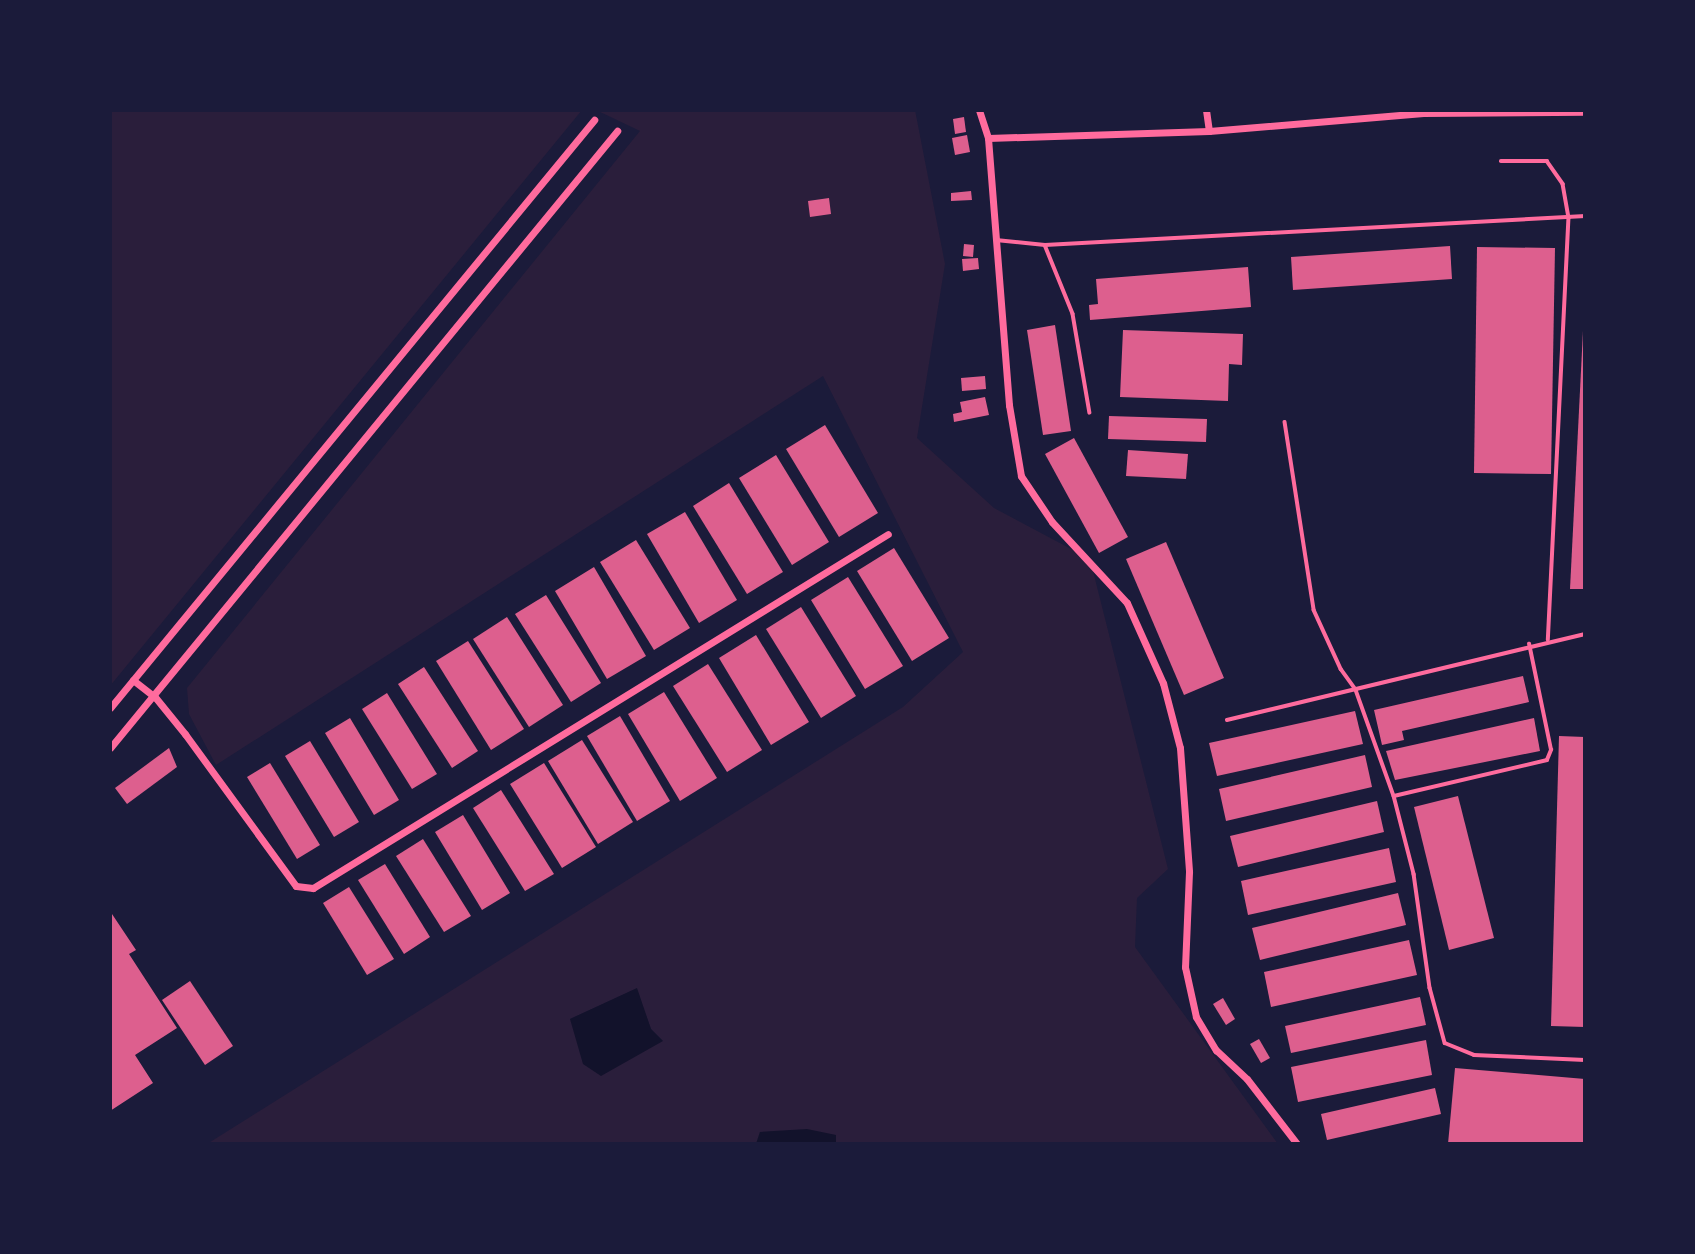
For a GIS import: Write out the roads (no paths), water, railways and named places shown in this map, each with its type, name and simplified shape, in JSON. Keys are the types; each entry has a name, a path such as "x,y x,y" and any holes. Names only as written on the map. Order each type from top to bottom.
{"street":[{"path":"979,110 988,138 994,239 1021,476 1052,522 1127,603 1163,683 1180,748 1189,872 1185,967 1196,1017 1216,1049 1248,1079 1297,1144"},
{"path":"1206,110 1209,131"},
{"path":"988,138 1209,131 1422,112 1585,112"},
{"path":"110,708 594,121"},
{"path":"110,748 155,697 617,131"},
{"path":"133,680 155,697 296,886 313,888 888,534"}],"lane":[{"path":"1501,161 1547,161 1563,184 1569,217 1548,639"},
{"path":"994,239 1045,245 1585,216"},
{"path":"1045,245 1073,314 1090,413"},
{"path":"1285,422 1314,610 1341,669 1356,690 1394,796 1414,874 1430,988 1445,1043 1474,1055 1585,1060"},
{"path":"1227,720 1356,690 1548,639 1585,634"},
{"path":"1394,796 1536,766 1547,760 1551,750 1529,644"}]}
